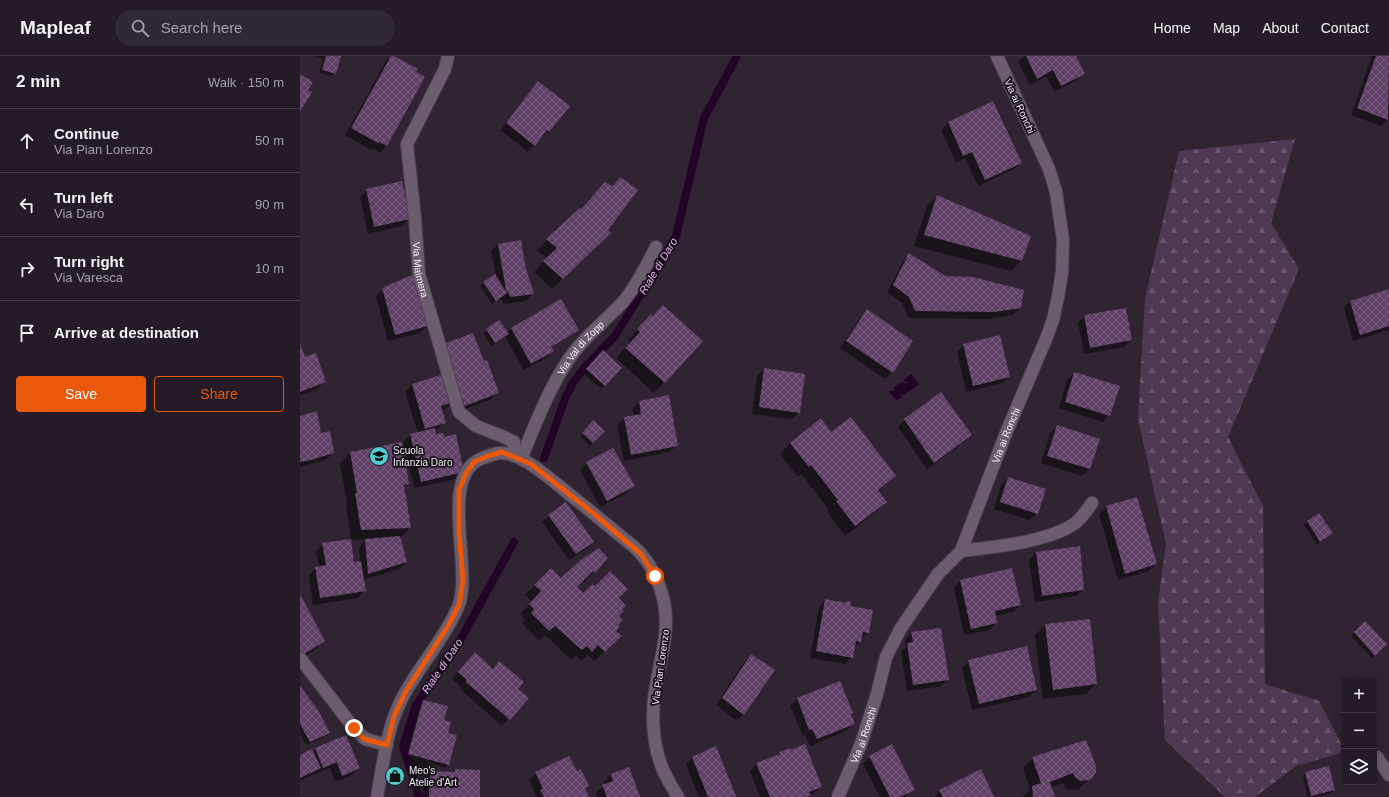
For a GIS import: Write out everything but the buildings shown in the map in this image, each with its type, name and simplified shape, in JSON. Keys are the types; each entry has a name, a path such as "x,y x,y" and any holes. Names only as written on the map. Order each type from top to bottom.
{"street":[{"name":"Via Malmera","path":"448,56 445,69 406,144 415,218 419,274 459,412 476,426 514,442 522,460"},
{"name":"Via ai Ronchi","path":"838,797 861,744 877,694 886,657 901,628 938,574 961,551 1006,433 1046,339 1055,312 1062,272 1063,240 1056,192 1049,169 997,56"},
{"name":"Via Val di Zopp","path":"522,460 544,406 560,373 574,352 624,300 646,266 656,247"},
{"path":"377,797 394,716 406,691 448,626 459,605 463,580 459,532 459,490 466,473 474,462 502,452 522,460"},
{"name":"Via Pian Lorenzo","path":"522,460 548,477 641,554 655,576 662,594 666,611 667,629 655,693 654,735 656,749 664,771 678,797"},
{"path":"961,551 1008,545 1044,537 1068,528 1076,523 1092,503"},
{"path":"300,658 364,739 387,745"},
{"path":"1389,759 1377,757 1389,775"}],"green space":[{"path":"1295,139 1271,223 1299,269 1228,437 1263,506 1265,684 1319,701 1341,743 1341,753 1296,766 1255,797 1225,797 1165,740 1158,602 1166,544 1138,419 1145,299 1179,151"}],"water":[{"path":"911,374 919,384 897,401 889,392"}],"waterway":[{"name":"Riale di Daro","path":"544,458 566,396 574,381 585,367 615,336 676,236 704,118 737,56"},
{"name":"Riale di Daro","path":"419,797 403,746 416,705 457,646 514,542"}],"place":[{"name":"Scuola Infanzia Daro","path":"379,456"},
{"name":"Meo's Atelie d'Art","path":"395,776"}],"route":[{"path":"354,728 364,739 387,745 394,716 406,691 448,626 459,605 463,580 459,532 459,490 466,473 474,462 502,452 531,464 615,531 641,554 649,564 655,576"}]}
